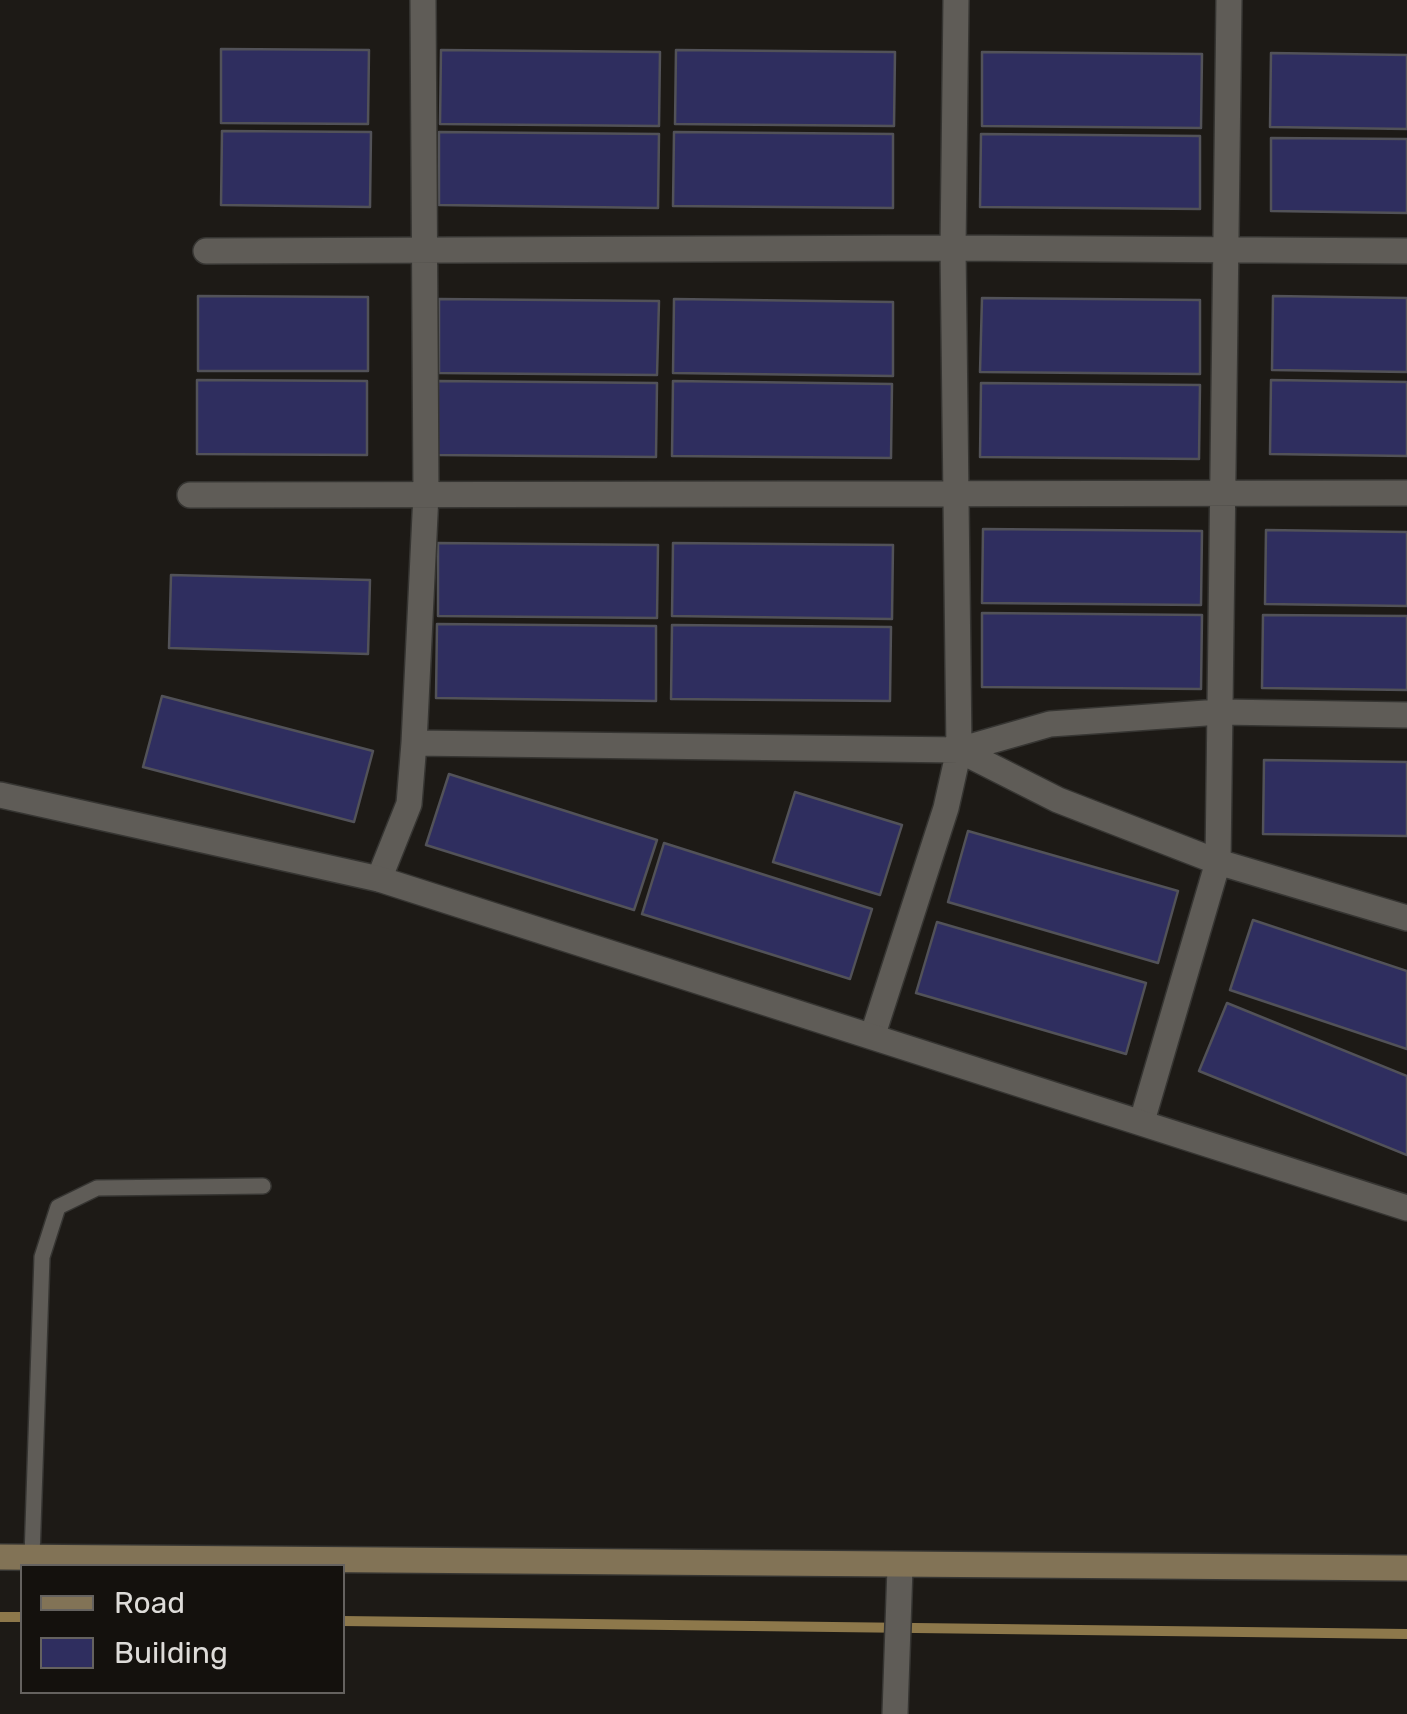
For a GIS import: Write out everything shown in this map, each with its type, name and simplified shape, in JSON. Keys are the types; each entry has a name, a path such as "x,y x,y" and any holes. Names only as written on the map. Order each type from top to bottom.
{"main road":[{"path":"0,1557 1407,1568"}],"street":[{"path":"379,879 409,804 414,743 426,494 423,0"},
{"path":"873,1034 946,808 960,750 954,248 956,0"},
{"path":"1142,1121 1218,862 1229,0"},
{"path":"206,252 954,248 1407,251"},
{"path":"190,495 1407,493"},
{"path":"414,743 960,750 1050,724 1220,712 1407,715"},
{"path":"960,750 1058,800 1218,862 1407,918"},
{"path":"0,795 379,879 1407,1208"},
{"path":"895,1714 900,1567"}],"lane":[{"path":"32,1557 42,1256 58,1207 97,1188 264,1186"}],"building":[{"path":"221,49 369,50 368,124 221,123"},
{"path":"441,50 660,52 659,126 440,124"},
{"path":"676,50 895,52 894,126 675,124"},
{"path":"982,52 1202,54 1201,128 982,126"},
{"path":"1271,53 1407,55 1407,129 1270,127"},
{"path":"222,131 371,132 370,207 221,205"},
{"path":"439,132 659,134 658,208 439,205"},
{"path":"674,132 893,134 893,208 673,206"},
{"path":"981,134 1200,136 1200,209 980,207"},
{"path":"1271,138 1407,139 1407,213 1271,211"},
{"path":"198,296 368,297 368,371 198,371"},
{"path":"1273,296 1407,298 1407,372 1272,370"},
{"path":"982,298 1200,300 1200,374 980,372"},
{"path":"439,299 659,301 657,375 439,373"},
{"path":"674,299 893,302 893,376 673,373"},
{"path":"197,380 367,381 367,455 197,454"},
{"path":"1271,380 1407,382 1407,456 1270,454"},
{"path":"438,381 657,383 656,457 437,455"},
{"path":"673,381 892,384 891,458 672,456"},
{"path":"981,383 1200,385 1199,459 980,457"},
{"path":"983,529 1202,531 1201,605 982,603"},
{"path":"1266,530 1407,532 1407,606 1265,604"},
{"path":"438,543 658,545 657,618 438,616"},
{"path":"673,543 893,545 892,619 672,616"},
{"path":"171,575 370,580 368,654 169,648"},
{"path":"982,613 1202,615 1201,689 982,687"},
{"path":"1263,615 1407,616 1407,690 1262,688"},
{"path":"437,624 656,626 656,701 436,698"},
{"path":"672,625 891,627 890,701 671,699"},
{"path":"162,696 373,751 354,822 143,767"},
{"path":"1264,760 1407,762 1407,836 1263,834"},
{"path":"449,774 657,840 634,910 426,845"},
{"path":"795,792 902,825 880,895 773,862"},
{"path":"968,831 1178,891 1158,963 948,902"},
{"path":"664,843 872,909 850,979 642,914"},
{"path":"1253,920 1407,971 1407,1049 1230,990"},
{"path":"937,922 1146,983 1126,1054 916,993"},
{"path":"1227,1003 1407,1076 1407,1155 1199,1071"}],"waterway":[{"path":"0,1617 20,1617"},
{"path":"345,1621 1407,1634"}]}
